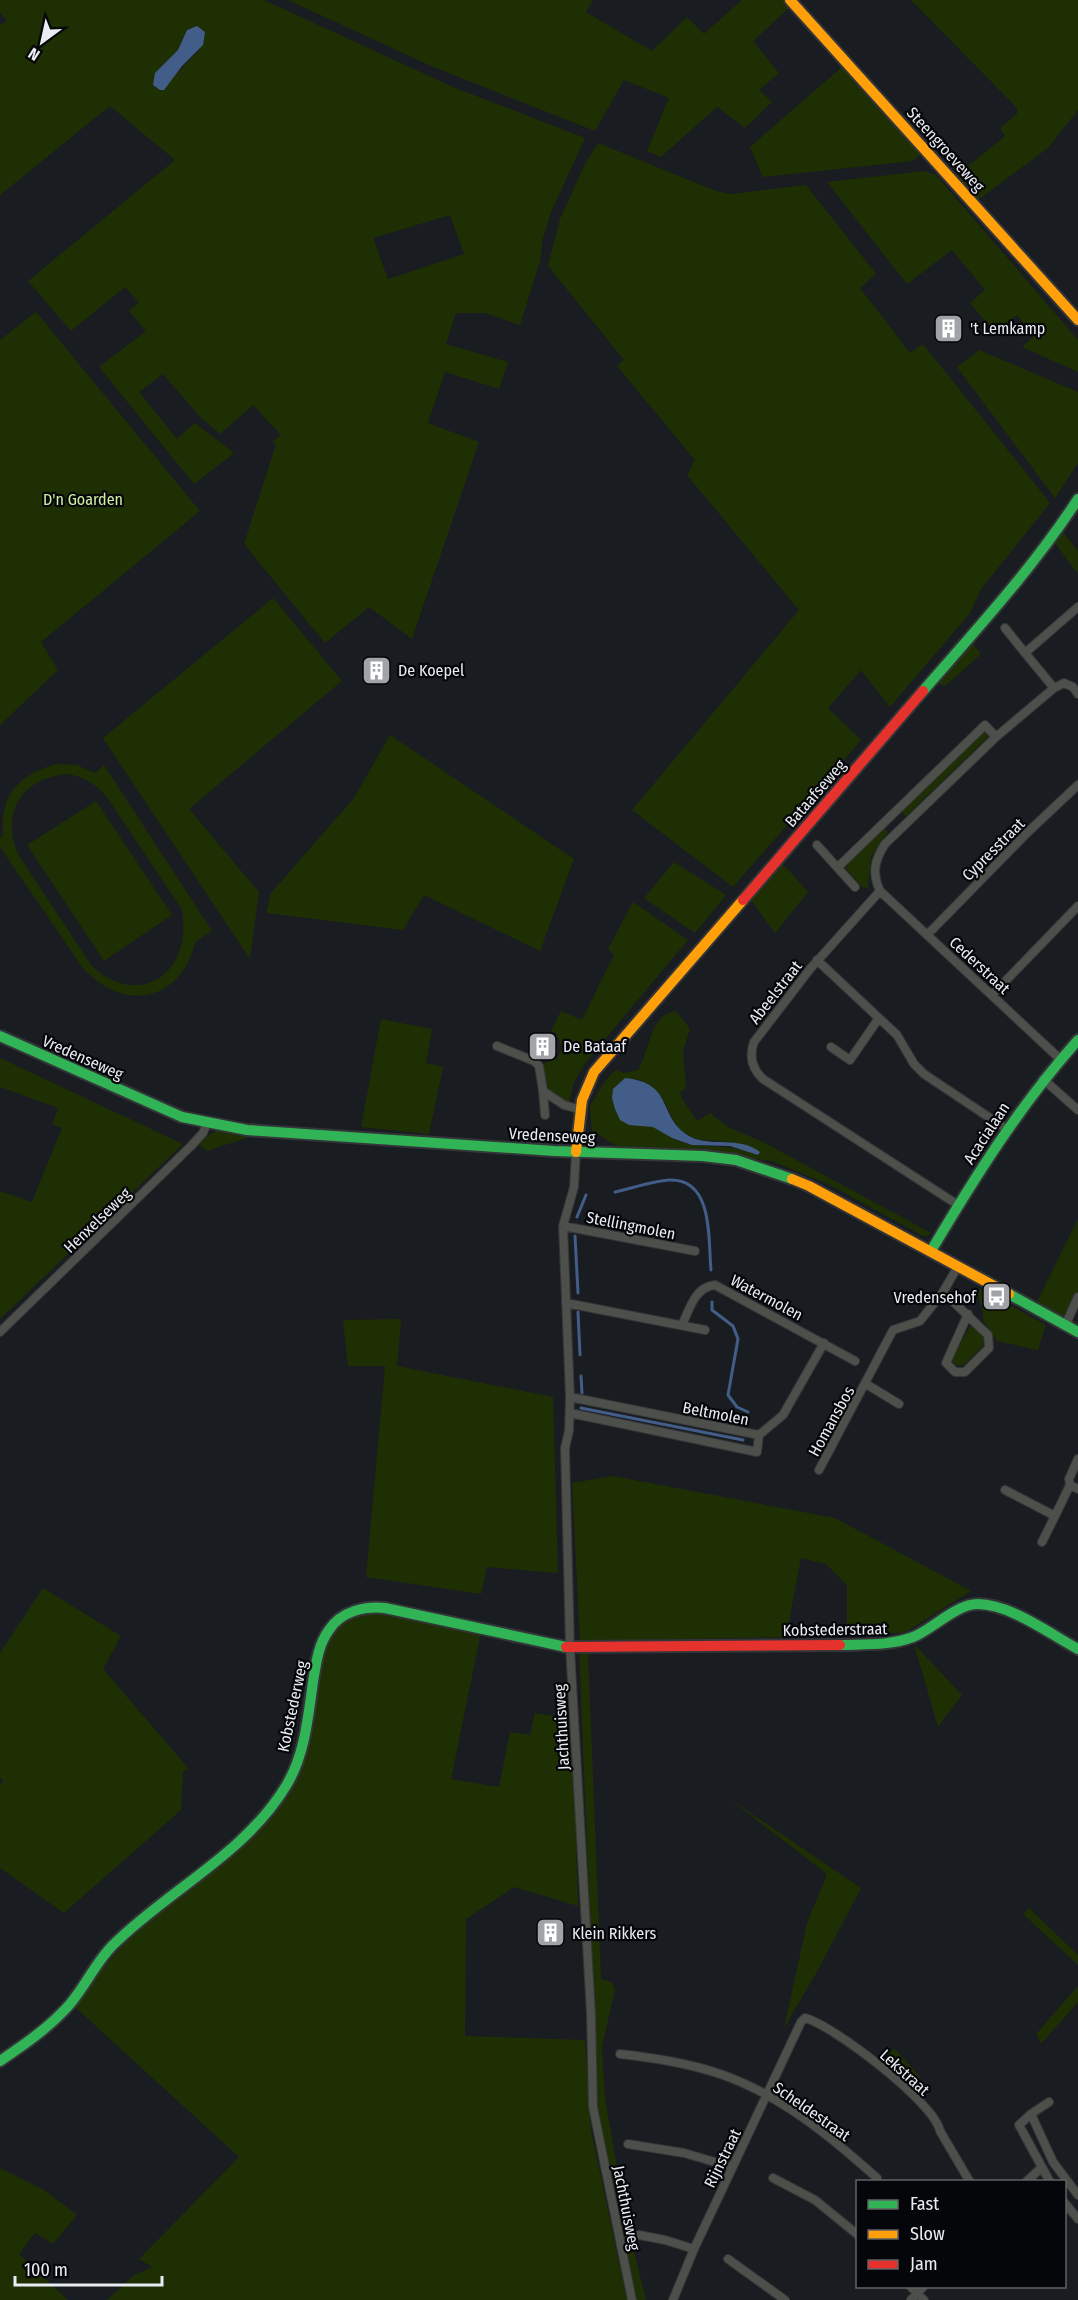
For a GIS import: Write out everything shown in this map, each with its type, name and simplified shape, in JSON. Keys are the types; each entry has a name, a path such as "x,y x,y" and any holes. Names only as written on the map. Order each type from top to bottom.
{"street":[{"name":"Steengroeveweg","path":"790,0 1078,320"},
{"name":"Bataafseweg","path":"576,1152 579,1109 583,1092 594,1072 1022,577 1056,533 1078,499"},
{"path":"1025,653 1078,607"},
{"path":"1005,628 1054,688"},
{"path":"880,891 874,871 877,857 885,844 996,737 1054,688 1064,683 1075,691"},
{"path":"838,867 985,725 996,737"},
{"name":"Cypresstraat","path":"928,934 1028,832 1078,785"},
{"path":"889,818 901,829"},
{"path":"817,845 855,887"},
{"name":"Cederstraat","path":"880,891 1060,1059"},
{"name":"Abeelstraat","path":"880,891 817,960 754,1042 750,1055 756,1073 958,1205"},
{"path":"992,995 1078,906"},
{"path":"817,960 897,1035 914,1064 924,1074 1005,1128"},
{"path":"831,1047 850,1059 879,1018"},
{"name":"Vredenseweg","path":"0,1036 182,1117 247,1130 576,1152 703,1156 755,1165 809,1186 1078,1332"},
{"name":"Acacialaan","path":"931,1251 1005,1128 1042,1079 1078,1040"},
{"path":"497,1046 534,1062 539,1066 543,1091 564,1105 579,1109"},
{"path":"1042,1079 1078,1110"},
{"name":"Vredenseweg","path":"543,1091 545,1115"},
{"name":"Henxelseweg","path":"0,1332 191,1146 203,1132 207,1123"},
{"name":"Jachthuisweg","path":"576,1152 574,1187 563,1226 570,1397 569,1431 565,1448 570,1648 591,2005 593,2107 632,2300"},
{"name":"Stellingmolen","path":"563,1226 695,1251"},
{"name":"Homansbos","path":"819,1470 893,1329 920,1321 943,1293 957,1268"},
{"name":"Watermolen","path":"682,1325 697,1294 705,1286 715,1285 855,1361"},
{"path":"943,1293 968,1314 988,1335 989,1348 965,1372 955,1372 946,1363 968,1314"},
{"path":"1065,1326 1078,1298"},
{"path":"566,1303 705,1330"},
{"path":"759,1435 783,1415 824,1343"},
{"name":"Homansbos","path":"866,1384 899,1404"},
{"name":"Beltmolen","path":"570,1397 759,1435 757,1452 570,1413"},
{"path":"1042,1542 1055,1516 1074,1487 1070,1473 1078,1459"},
{"path":"1005,1491 1055,1516"},
{"name":"Kobstederstraat","path":"570,1648 888,1644 921,1635 965,1606 980,1603 998,1606 1078,1649"},
{"name":"Kobstederweg","path":"0,2061 30,2040 69,2005 111,1948 142,1918 234,1848 269,1810 286,1785 296,1764 320,1649 330,1628 344,1617 368,1607 385,1608 570,1648"},
{"name":"Lekstraat","path":"798,2029 805,2018 810,2019 885,2069 921,2102 939,2124 940,2131 969,2180"},
{"name":"Rijnstraat","path":"673,2300 694,2248 798,2029"},
{"name":"Scheldestraat","path":"620,2054 669,2060 722,2074 768,2095 834,2140 878,2178"},
{"path":"1049,2102 1019,2125 1049,2180"},
{"path":"1031,2114 1053,2162 1078,2195"},
{"path":"628,2144 684,2153 732,2167"},
{"path":"1027,2180 1041,2168"},
{"path":"773,2178 815,2200 856,2233"},
{"path":"1066,2203 1078,2219"},
{"path":"639,2235 694,2248"},
{"path":"728,2259 785,2300"},
{"path":"912,2288 924,2300"},
{"path":"911,2300 922,2288"}],"green space":[{"path":"0,0 264,0 453,87 585,138 551,212 543,238 540,261 520,325 485,313 456,313 446,344 508,362 499,389 445,372 428,423 479,442 412,639 369,607 325,643 244,544 276,444 272,442 281,435 253,405 220,434 201,418 163,374 139,392 177,439 195,423 234,453 194,484 99,367 146,331 129,311 139,302 125,287 71,331 28,281 175,160 110,106 0,195 0,25 7,20 0,13","holes":["191,27 199,50 175,75 159,69 178,50 187,30","450,215 464,254 388,279 373,238"]},
{"path":"288,0 593,0 586,12 652,51 687,17 704,34 742,0 782,0 789,8 753,41 779,73 759,90 772,102 745,128 717,107 661,157 647,151 669,98 624,80 595,131 431,66"},
{"path":"911,0 1078,0 1078,110 1048,148 978,200 956,176 1005,136 1000,128 1017,114 1017,108"},
{"path":"842,67 920,154 913,161 763,177 750,147"},
{"path":"598,143 716,191 731,194 806,185 876,274 860,288 910,353 923,344 1050,503 981,589 970,613 890,707 861,670 828,708 861,740 733,887 632,810 799,610 687,475 695,460 617,366 624,360 548,266 560,219 585,164"},
{"path":"924,171 936,175 1078,340 1078,372 1022,347 1034,336 1017,315 995,333 970,303 985,290 952,250 907,284 827,182"},
{"name":"D'n Goarden","path":"36,312 200,511 41,642 58,670 0,725 0,340"},
{"path":"979,350 1078,392 1078,463 1055,498 957,367"},
{"path":"1062,531 1078,551 1078,574 1055,543"},
{"path":"273,598 342,681 189,809 259,892 250,959 103,738"},
{"path":"972,643 980,655 945,686 938,683"},
{"path":"984,732 988,737 906,816 901,811"},
{"path":"390,735 574,859 540,951 424,895 403,930 266,913 271,893 354,798"},
{"path":"56,764 77,765 95,773 104,765 212,931 195,942 188,962 177,978 164,989 148,995 132,995 115,991 98,982 82,967 0,847 8,798 22,781","holes":["74,775 99,788 107,797 182,910 183,932 179,952 171,967 159,978 144,984 127,985 109,978 91,965 18,854 13,839 12,824 19,799 39,782 52,777"]},
{"path":"96,801 172,915 104,961 27,845"},
{"path":"884,828 888,832 871,856 868,888 862,887 845,867"},
{"path":"674,862 726,895 695,933 644,898"},
{"path":"782,863 808,892 775,933 751,900"},
{"path":"633,902 688,940 586,1062 574,1082 569,1103 547,1090 543,1064 557,1059 562,1048 556,1033 551,1031 561,1011 582,1020 614,955 608,949"},
{"path":"676,1011 690,1029 683,1051 686,1088 680,1092 697,1121 710,1113 730,1128 763,1142 931,1233 923,1236 830,1185 771,1161 718,1153 616,1146 592,1130 590,1106 605,1081 615,1070 624,1073 638,1070 655,1026 667,1014","holes":["636,1079 648,1084 663,1099 682,1131 698,1140 729,1142 756,1149 754,1154 735,1148 688,1144 664,1133 645,1116 620,1084 622,1080"]},
{"path":"381,1019 432,1029 426,1063 443,1067 429,1134 361,1127"},
{"path":"0,1058 183,1144 0,1319 0,1191 32,1202 62,1128 52,1124 58,1108 0,1087"},
{"path":"222,1129 258,1134 207,1151 199,1145 210,1134"},
{"path":"1078,1219 1078,1290 1064,1317 1037,1302"},
{"path":"978,1288 1046,1325 1038,1350 997,1341 983,1320"},
{"path":"401,1319 397,1366 553,1397 558,1573 487,1567 481,1594 366,1577 385,1366 348,1366 343,1320"},
{"path":"971,1325 983,1335 983,1346 964,1365 954,1365 952,1358"},
{"path":"613,1476 835,1518 971,1591 904,1633 847,1634 847,1585 826,1564 801,1558 786,1637 580,1641 572,1483"},
{"path":"43,1588 121,1636 103,1669 189,1769 183,1771 181,1810 64,1913 0,1868 0,1785 3,1781 0,1777 0,1653"},
{"path":"375,1612 481,1632 451,1779 499,1787 510,1732 530,1735 535,1713 572,1719 578,1906 514,1887 466,1919 465,2036 585,2040 591,2130 627,2300 107,2300 133,2276 152,2267 139,2259 239,2157 75,2007 75,2002 133,1932 230,1859 283,1799 295,1781 310,1735 326,1647 334,1633 345,1622"},
{"path":"914,1644 962,1695 938,1727"},
{"path":"579,1651 588,1651 601,1979 612,1982 615,1990 602,2047 605,2098 625,2214 646,2300 637,2300 598,2108"},
{"path":"727,1797 861,1888 784,2028 807,1923 827,1874"},
{"path":"1029,1908 1078,1955 1078,1965 1023,1914"},
{"path":"1078,1986 1078,2002 1041,2044 1036,2034"},
{"path":"894,2048 921,2078 912,2088 882,2062"},
{"path":"0,2168 44,2190 77,2215 53,2244 35,2233 19,2254 68,2300 0,2300"}],"water":[{"path":"197,26 205,32 203,45 182,66 164,90 160,90 153,85 155,73 178,50 187,30"},
{"path":"625,1078 641,1081 652,1087 659,1094 680,1129 691,1137 699,1140 743,1144 760,1152 758,1155 730,1146 692,1145 672,1138 653,1127 629,1125 620,1120 612,1098 613,1089"}],"waterway":[{"path":"615,1192 670,1180 684,1182 695,1189 706,1213 711,1270"},
{"path":"577,1217 586,1195"},
{"path":"575,1236 578,1293"},
{"path":"712,1302 712,1310 733,1326 738,1339 728,1395 737,1407 748,1412"},
{"path":"578,1312 580,1355"},
{"path":"581,1376 582,1393"},
{"path":"581,1408 743,1440"}],"traffic: fast":[{"path":"923,691 1023,574 1078,499"},
{"path":"0,1036 182,1117 247,1130 554,1151 703,1156 736,1160 792,1179"},
{"path":"931,1251 999,1142 1078,1040"},
{"path":"1009,1294 1078,1332"},
{"path":"840,1645 876,1644 904,1640 921,1633 961,1608 978,1604 990,1605 1016,1614 1078,1649"},
{"path":"0,2061 37,2035 62,2012 76,1997 113,1945 227,1852 269,1810 286,1786 298,1762 305,1736 320,1648 325,1636 340,1618 362,1609 385,1608 566,1647"}],"traffic: slow":[{"path":"790,0 1078,320"},
{"path":"576,1152 582,1100 594,1072 743,900"},
{"path":"792,1179 1009,1294"}],"traffic: jam":[{"path":"743,900 923,691"},
{"path":"566,1647 840,1645"}],"place":[{"name":"'t Lemkamp","path":"949,328"},
{"name":"De Koepel","path":"377,670"},
{"name":"De Bataaf","path":"542,1046"},
{"name":"Vredensehof","path":"997,1297"},
{"name":"Klein Rikkers","path":"551,1933"}]}
